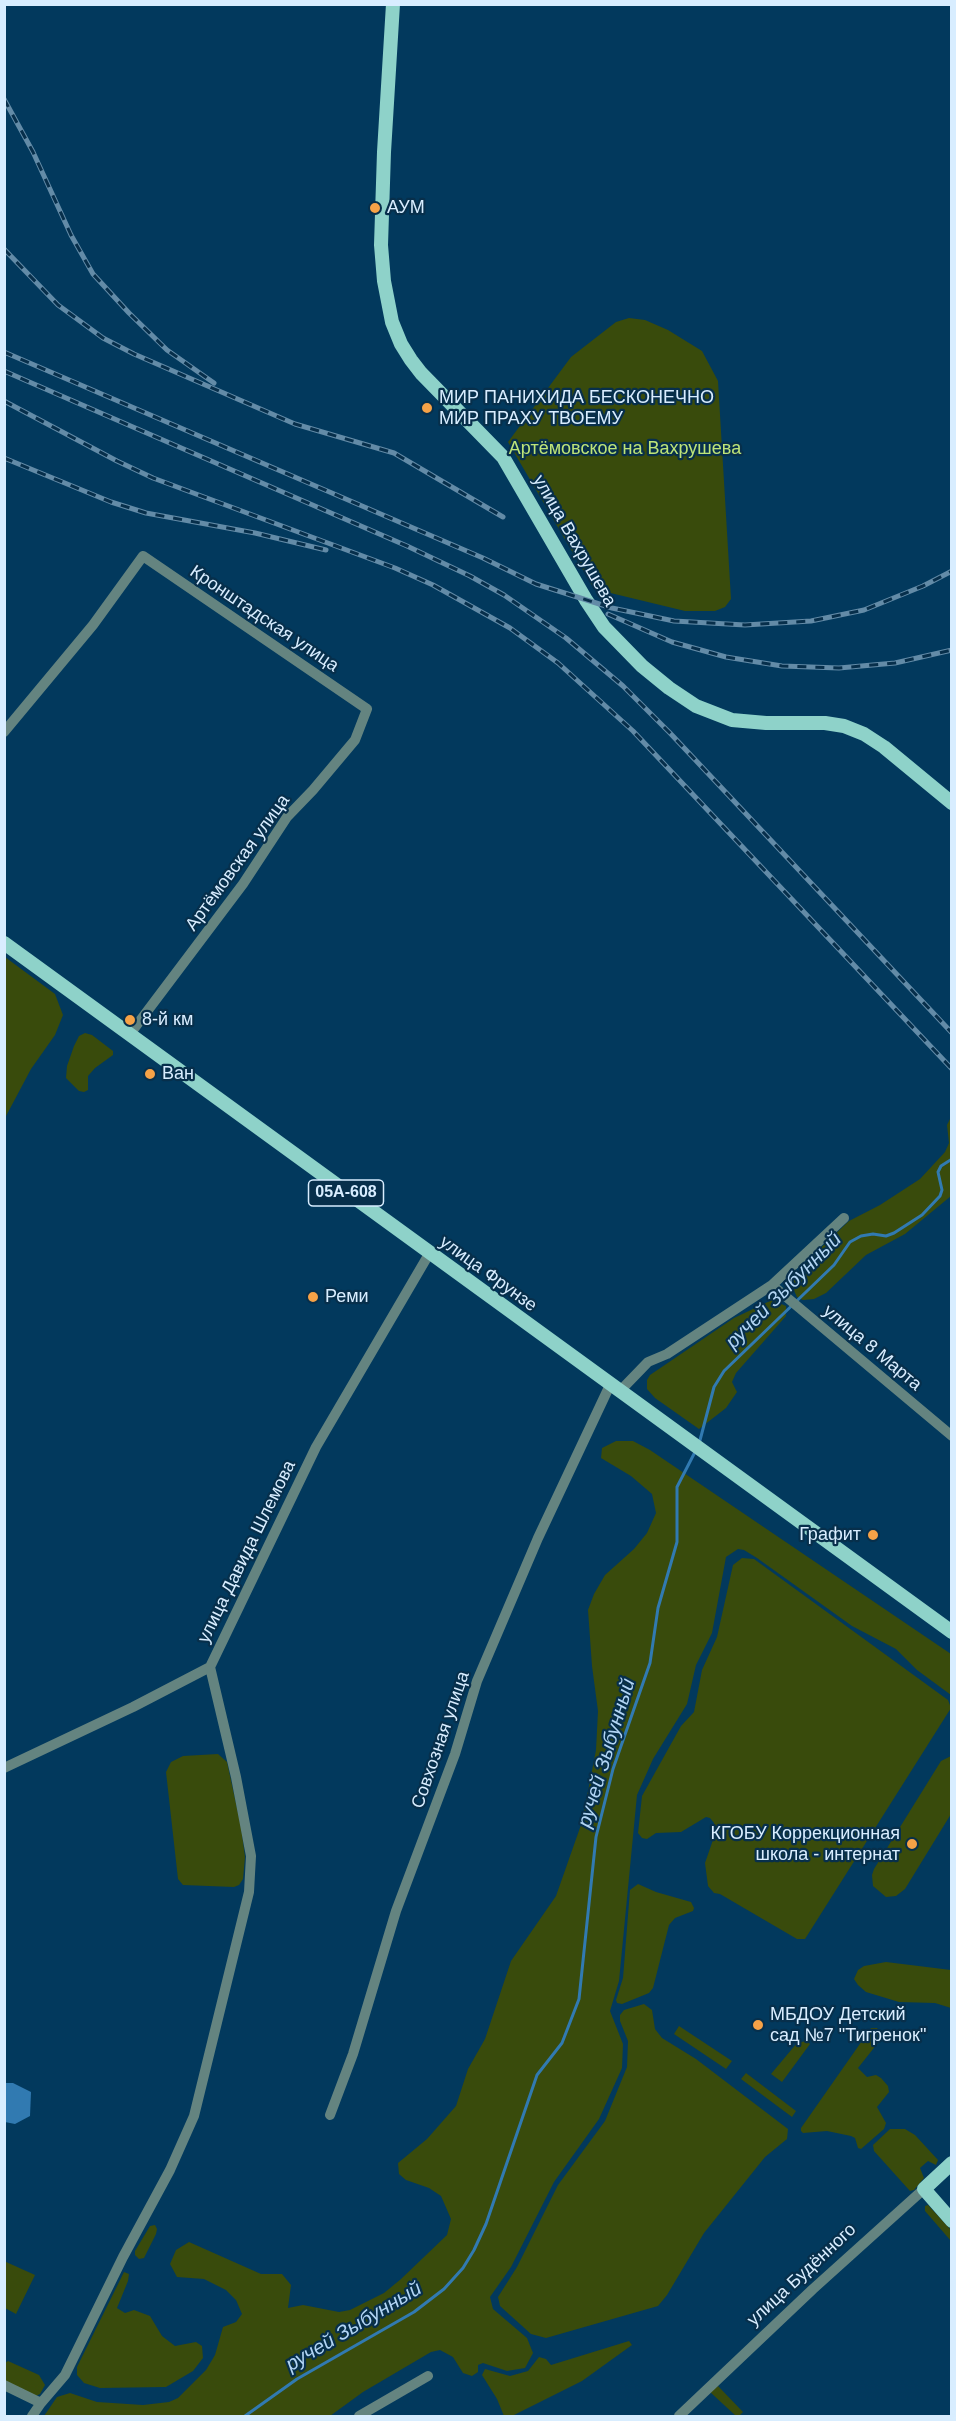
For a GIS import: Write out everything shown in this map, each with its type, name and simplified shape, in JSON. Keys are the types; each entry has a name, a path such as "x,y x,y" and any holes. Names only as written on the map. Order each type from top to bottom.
{"main road":[{"name":"улица Вахрушева","path":"393,4 381,245 384,281 392,322 400,344 411,360 503,457 586,600 604,627 642,666 696,706 732,720 766,723 825,723 844,726 864,734 884,747 951,803"},
{"name":"улица Фрунзе","path":"4,943 951,1632"},
{"name":"улица Будённого","path":"924,2189 951,2163"},
{"path":"924,2189 951,2221"}],"street":[{"name":"Кронштадская улица","path":"4,732 93,625 143,556 368,709"},
{"name":"Артёмовская улица","path":"129,1034 243,884 287,817 355,740 368,709"},
{"path":"615,1389 648,1362 668,1354 772,1285 844,1218"},
{"name":"улица Давида Шлемова","path":"4,1768 134,1707 210,1667 316,1447 429,1254"},
{"name":"улица 8 Марта","path":"772,1285 951,1436"},
{"name":"Совхозная улица","path":"330,2115 353,2054 396,1911 456,1754 477,1681 538,1538 615,1389"},
{"path":"32,2416 65,2375 123,2257 170,2170 190,2126 249,1892 251,1856 246,1825 210,1667"},
{"name":"улица Будённого","path":"679,2416 813,2289 924,2189"},
{"path":"359,2416 428,2376"},
{"path":"4,2385 41,2403"}],"green space":[{"name":"Артёмовское на Вахрушева","path":"629,318 645,320 668,330 702,351 718,381 731,599 725,607 715,611 685,611 594,589 508,442 571,357 616,322"},
{"path":"5,957 55,994 63,1015 55,1035 31,1069 5,1118"},
{"path":"85,1033 92,1035 113,1051 113,1055 88,1076 88,1090 84,1092 79,1091 66,1078 67,1066 74,1046 79,1036"},
{"path":"951,1117 951,1196 905,1234 866,1255 826,1293 814,1299 803,1300 797,1297 791,1284 809,1259 849,1221 880,1205 920,1179 945,1152 949,1143 947,1125"},
{"path":"772,1300 786,1306 786,1316 736,1373 732,1382 737,1392 726,1408 699,1429 655,1398 647,1389 647,1380 650,1375 734,1318"},
{"path":"616,1441 633,1441 650,1450 951,1654 951,1695 917,1670 896,1649 852,1626 744,1550 738,1549 726,1557 712,1633 696,1665 687,1704 653,1759 637,1795 619,1981 610,2011 623,2044 622,2068 599,2119 554,2182 511,2267 490,2297 493,2309 527,2338 533,2353 525,2368 507,2371 483,2363 478,2365 478,2372 472,2376 463,2373 453,2357 440,2350 431,2352 363,2392 330,2416 44,2416 57,2397 70,2393 97,2402 143,2405 169,2402 178,2398 206,2370 215,2355 223,2327 236,2322 242,2314 236,2300 226,2290 204,2279 177,2277 170,2264 176,2250 189,2242 261,2274 282,2274 291,2285 288,2308 303,2305 339,2312 350,2310 384,2293 447,2235 451,2219 441,2196 429,2188 406,2180 399,2174 398,2163 427,2139 456,2106 468,2069 485,2039 511,1961 556,1896 582,1822 596,1750 598,1711 588,1610 605,1575 634,1549 647,1533 656,1513 652,1494 631,1476 601,1458 602,1448"},
{"path":"742,1558 754,1559 948,1700 951,1708 805,1939 797,1939 720,1894 714,1893 708,1886 705,1863 715,1834 714,1823 710,1818 706,1817 681,1832 656,1833 647,1839 642,1838 638,1833 642,1796 681,1726 694,1712 702,1670 717,1637 733,1565"},
{"path":"218,1754 227,1762 241,1827 245,1857 243,1879 239,1885 234,1887 183,1885 178,1879 166,1772 171,1762 183,1756"},
{"path":"951,1756 951,1814 905,1889 896,1896 886,1897 873,1886 874,1869 941,1761"},
{"path":"638,1884 691,1902 694,1908 693,1911 675,1918 669,1925 653,1988 649,1993 622,2004 617,2003 616,2000 623,1978 630,1890"},
{"path":"886,1962 951,1970 951,2008 935,2003 899,2002 866,1992 854,1979 858,1970 864,1966"},
{"path":"644,2004 652,2010 655,2029 662,2038 696,2059 788,2129 787,2139 765,2157 704,2233 658,2306 546,2338 531,2334 500,2306 498,2297 517,2267 558,2185 605,2121 627,2067 628,2041 620,2015 624,2010"},
{"path":"679,2026 732,2061 726,2069 674,2034"},
{"path":"871,2028 877,2028 881,2033 881,2039 858,2068 867,2077 876,2075 881,2078 888,2086 889,2092 877,2107 886,2123 884,2129 861,2149 858,2148 855,2138 851,2136 827,2131 803,2133 801,2128"},
{"path":"806,2041 810,2044 782,2082 771,2074 797,2043"},
{"path":"746,2073 796,2111 792,2117 741,2079"},
{"path":"890,2129 905,2129 915,2135 938,2160 936,2165 928,2161 920,2168 924,2178 914,2190 910,2191 874,2151 873,2145"},
{"path":"928,2205 951,2230 951,2241 925,2211 925,2206"},
{"path":"155,2225 156,2234 144,2258 139,2259 135,2251 150,2226"},
{"path":"4,2261 35,2275 16,2314 5,2308"},
{"path":"124,2272 129,2274 128,2281 117,2308 125,2313 134,2310 150,2316 162,2336 175,2346 196,2342 202,2346 203,2358 193,2371 166,2387 100,2388 84,2383 77,2375 77,2367"},
{"path":"629,2341 632,2345 582,2381 512,2416 504,2416 497,2399 482,2375 485,2369 510,2376 528,2371 539,2357 546,2359 551,2365"},
{"path":"8,2361 39,2375 45,2385 40,2394 36,2396 5,2382 5,2363"},
{"path":"718,2386 743,2412 739,2416 736,2416 710,2392"}],"water":[{"path":"5,2083 13,2083 31,2092 30,2116 15,2124 5,2122"}],"waterway":[{"name":"ручей Зыбунный","path":"699,1444 714,1387 724,1371 834,1265 850,1242 861,1236 873,1234 886,1236 922,1215 940,1196 942,1190 938,1172 941,1166 952,1159"},
{"name":"ручей Зыбунный","path":"245,2416 297,2379 414,2312 444,2289 463,2268 474,2250 486,2224 537,2075 562,2043 579,1999 596,1837 613,1769 650,1663 658,1608 677,1542 677,1487 696,1450"}],"railway":[{"path":"4,99 33,152 71,235 93,274 167,350 214,383"},
{"path":"4,249 58,305 103,338 134,354 295,424 394,453 503,517"},
{"path":"4,352 483,558 536,584 612,608 674,621 745,625 811,621 864,610 923,586 952,571"},
{"path":"4,371 407,546 504,595 566,638 623,686 670,733 952,1033"},
{"path":"4,401 153,478 395,568 433,585 510,628 558,663 633,731 952,1069"},
{"path":"4,458 111,502 146,513 255,533 326,550"},
{"path":"608,614 672,642 726,657 782,666 839,668 895,663 952,650"}],"place":[{"name":"АУМ","path":"375,208"},
{"name":"МИР ПАНИХИДА БЕСКОНЕЧНО МИР ПРАХУ ТВОЕМУ","path":"427,408"},
{"name":"8-й км","path":"130,1020"},
{"name":"Ван","path":"150,1074"},
{"name":"Реми","path":"313,1297"},
{"name":"Графит","path":"873,1535"},
{"name":"КГОБУ Коррекционная школа - интернат","path":"912,1844"},
{"name":"МБДОУ Детский сад №7 \"Тигренок\"","path":"758,2025"}]}
